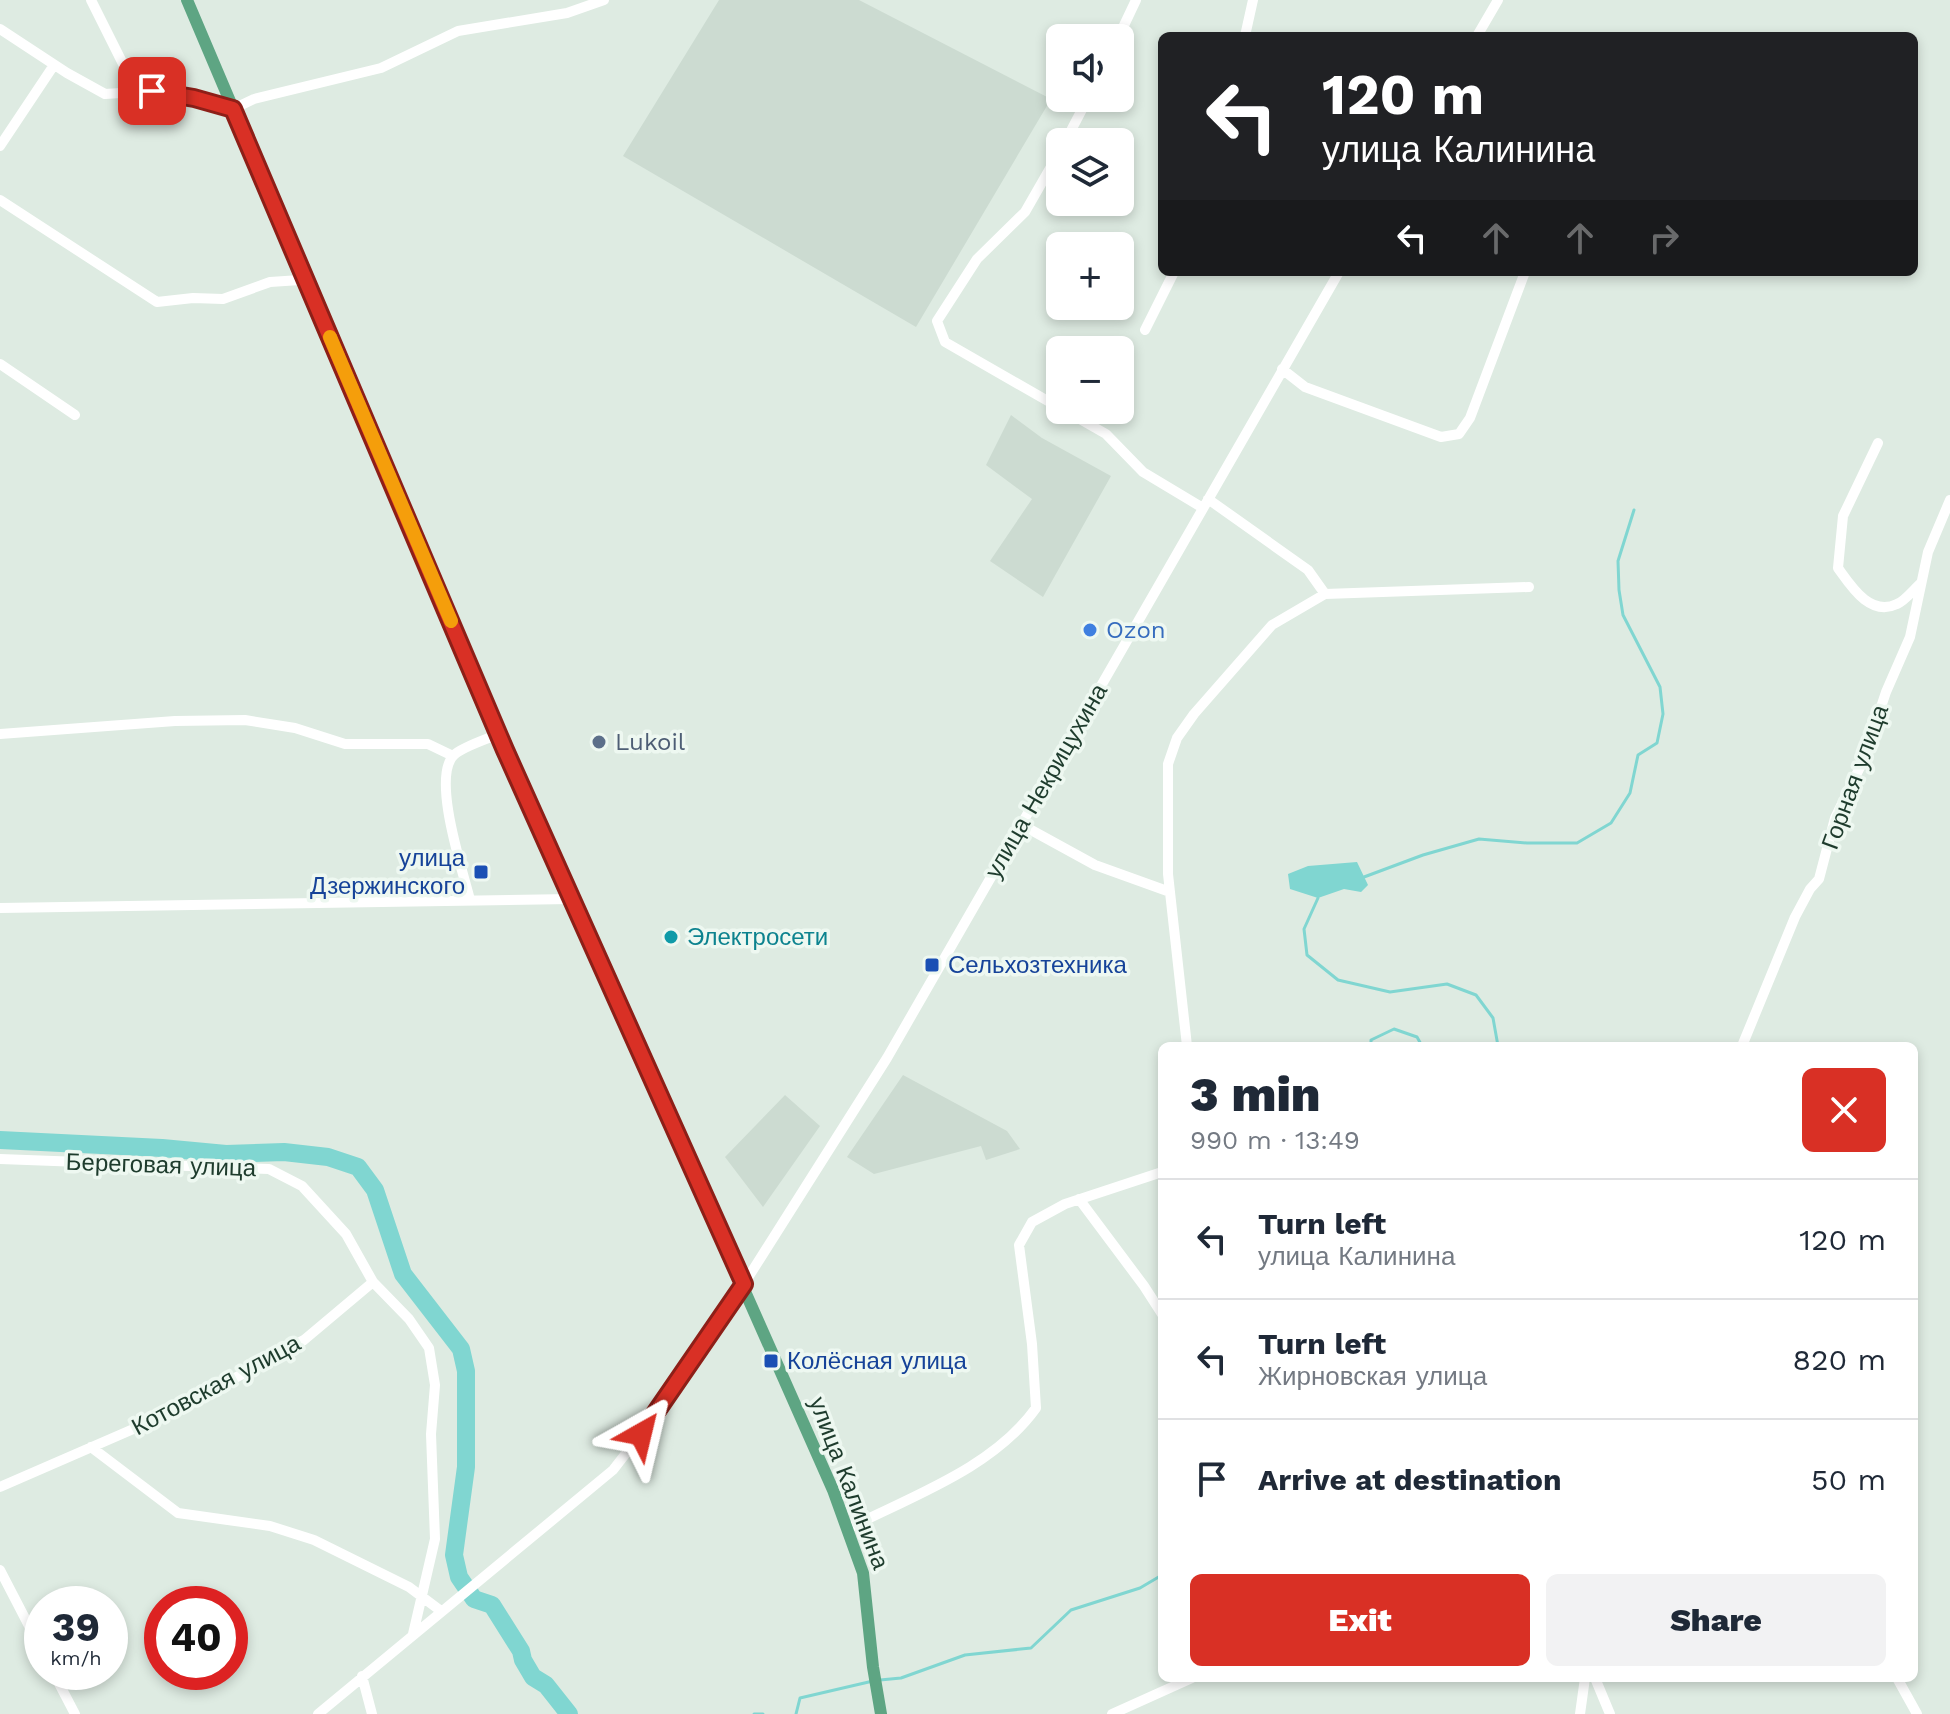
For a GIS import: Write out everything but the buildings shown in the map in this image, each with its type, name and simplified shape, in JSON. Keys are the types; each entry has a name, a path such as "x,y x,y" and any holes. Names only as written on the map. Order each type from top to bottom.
{"main road":[{"name":"улица Калинина","path":"187,0 499,734 833,1490 863,1573 881,1714"}],"street":[{"path":"91,0 137,92"},
{"path":"0,29 105,94 152,91 233,109 254,99 381,68 458,31 567,13 604,0"},
{"path":"1125,24 1136,0"},
{"path":"1246,32 1253,0"},
{"path":"1479,32 1498,0"},
{"path":"0,146 54,65"},
{"path":"1046,175 1025,212 977,259 937,321 945,342 1046,400"},
{"path":"0,200 157,302 223,299 270,282 300,280 307,284"},
{"path":"1145,330 1172,276"},
{"name":"улица Некрицухина","path":"318,1714 613,1470 655,1416 744,1284 887,1058 1337,276"},
{"path":"1282,369 1305,387 1372,412 1441,437 1459,434 1470,418 1523,276"},
{"path":"0,364 75,415"},
{"path":"1088,424 1106,434 1143,472 1205,504 1308,570 1325,594"},
{"path":"1878,443 1843,516 1838,568 1859,597 1877,606 1897,605 1922,582"},
{"name":"Горная улица","path":"1744,1042 1795,917 1819,879 1835,818 1863,761 1886,692 1910,637 1928,552 1950,500"},
{"path":"1187,1042 1170,892 1168,764 1177,738 1194,714 1272,625 1325,594 1529,587"},
{"path":"0,734 175,721 245,720 295,728 345,744 428,744 453,756"},
{"path":"470,900 445,798 444,775 453,756 499,734"},
{"path":"1022,825 1095,865 1170,892"},
{"path":"0,908 571,899"},
{"name":"Береговая улица","path":"0,1159 269,1169 302,1186 346,1234 373,1282 409,1319 429,1348 435,1385 431,1434 435,1539 413,1634"},
{"path":"847,1529 987,1458 1020,1430 1036,1408 1032,1344 1019,1245 1032,1222 1079,1199 1158,1173"},
{"path":"1079,1199 1158,1308"},
{"name":"Котовская улица","path":"0,1487 177,1410 304,1340 373,1282"},
{"name":"Котовская улица","path":"91,1447 178,1513 270,1526 314,1540 409,1587 444,1609"},
{"path":"0,1570 24,1616"},
{"path":"362,1676 372,1714"},
{"path":"1112,1714 1183,1682"},
{"path":"1580,1714 1584,1682"},
{"path":"1597,1682 1610,1714"},
{"path":"1899,1682 1917,1714"},
{"path":"62,1690 75,1714"}],"shaded area":[{"path":"719,0 859,0 1046,96 1046,107 916,327 623,156"},
{"path":"1011,415 1042,438 1111,476 1043,597 990,561 1032,499 986,465"},
{"path":"903,1075 1007,1131 1020,1149 986,1160 981,1146 874,1174 847,1157"},
{"path":"785,1095 820,1126 763,1207 725,1157"}],"water":[{"path":"1357,862 1368,885 1361,892 1344,889 1318,898 1290,889 1288,874 1308,866"}],"waterway":[{"path":"1364,877 1479,839 1577,843 1611,823 1630,793 1638,755 1657,743 1663,714 1660,687 1623,615 1619,590 1618,561 1634,510"},
{"path":"1318,898 1304,929 1307,955 1338,980 1390,992 1447,984 1476,995 1493,1018 1497,1042"},
{"path":"1371,1042 1394,1029 1417,1037 1420,1042"},
{"path":"0,1140 226,1154 284,1152 328,1157 358,1167 375,1190 403,1274 461,1349 466,1371 466,1467 454,1555 459,1577 474,1599 492,1605 521,1651 533,1677 546,1685 569,1714"},
{"path":"880,1680 901,1678 965,1655 1031,1648 1071,1610 1140,1588 1158,1577"},
{"path":"796,1714 800,1698 873,1681"},
{"path":"754,1714 763,1714"}],"slow traffic":[{"path":"330,337 451,621"}],"place":[{"name":"Ozon","path":"1090,630"},
{"name":"Lukoil","path":"599,742"},
{"name":"улица Дзержинского","path":"481,872"},
{"name":"Электросети","path":"671,937"},
{"name":"Сельхозтехника","path":"932,965"},
{"name":"Колёсная улица","path":"771,1361"}],"route":[{"path":"152,91 233,109 505,750 744,1284 641,1434"}]}
